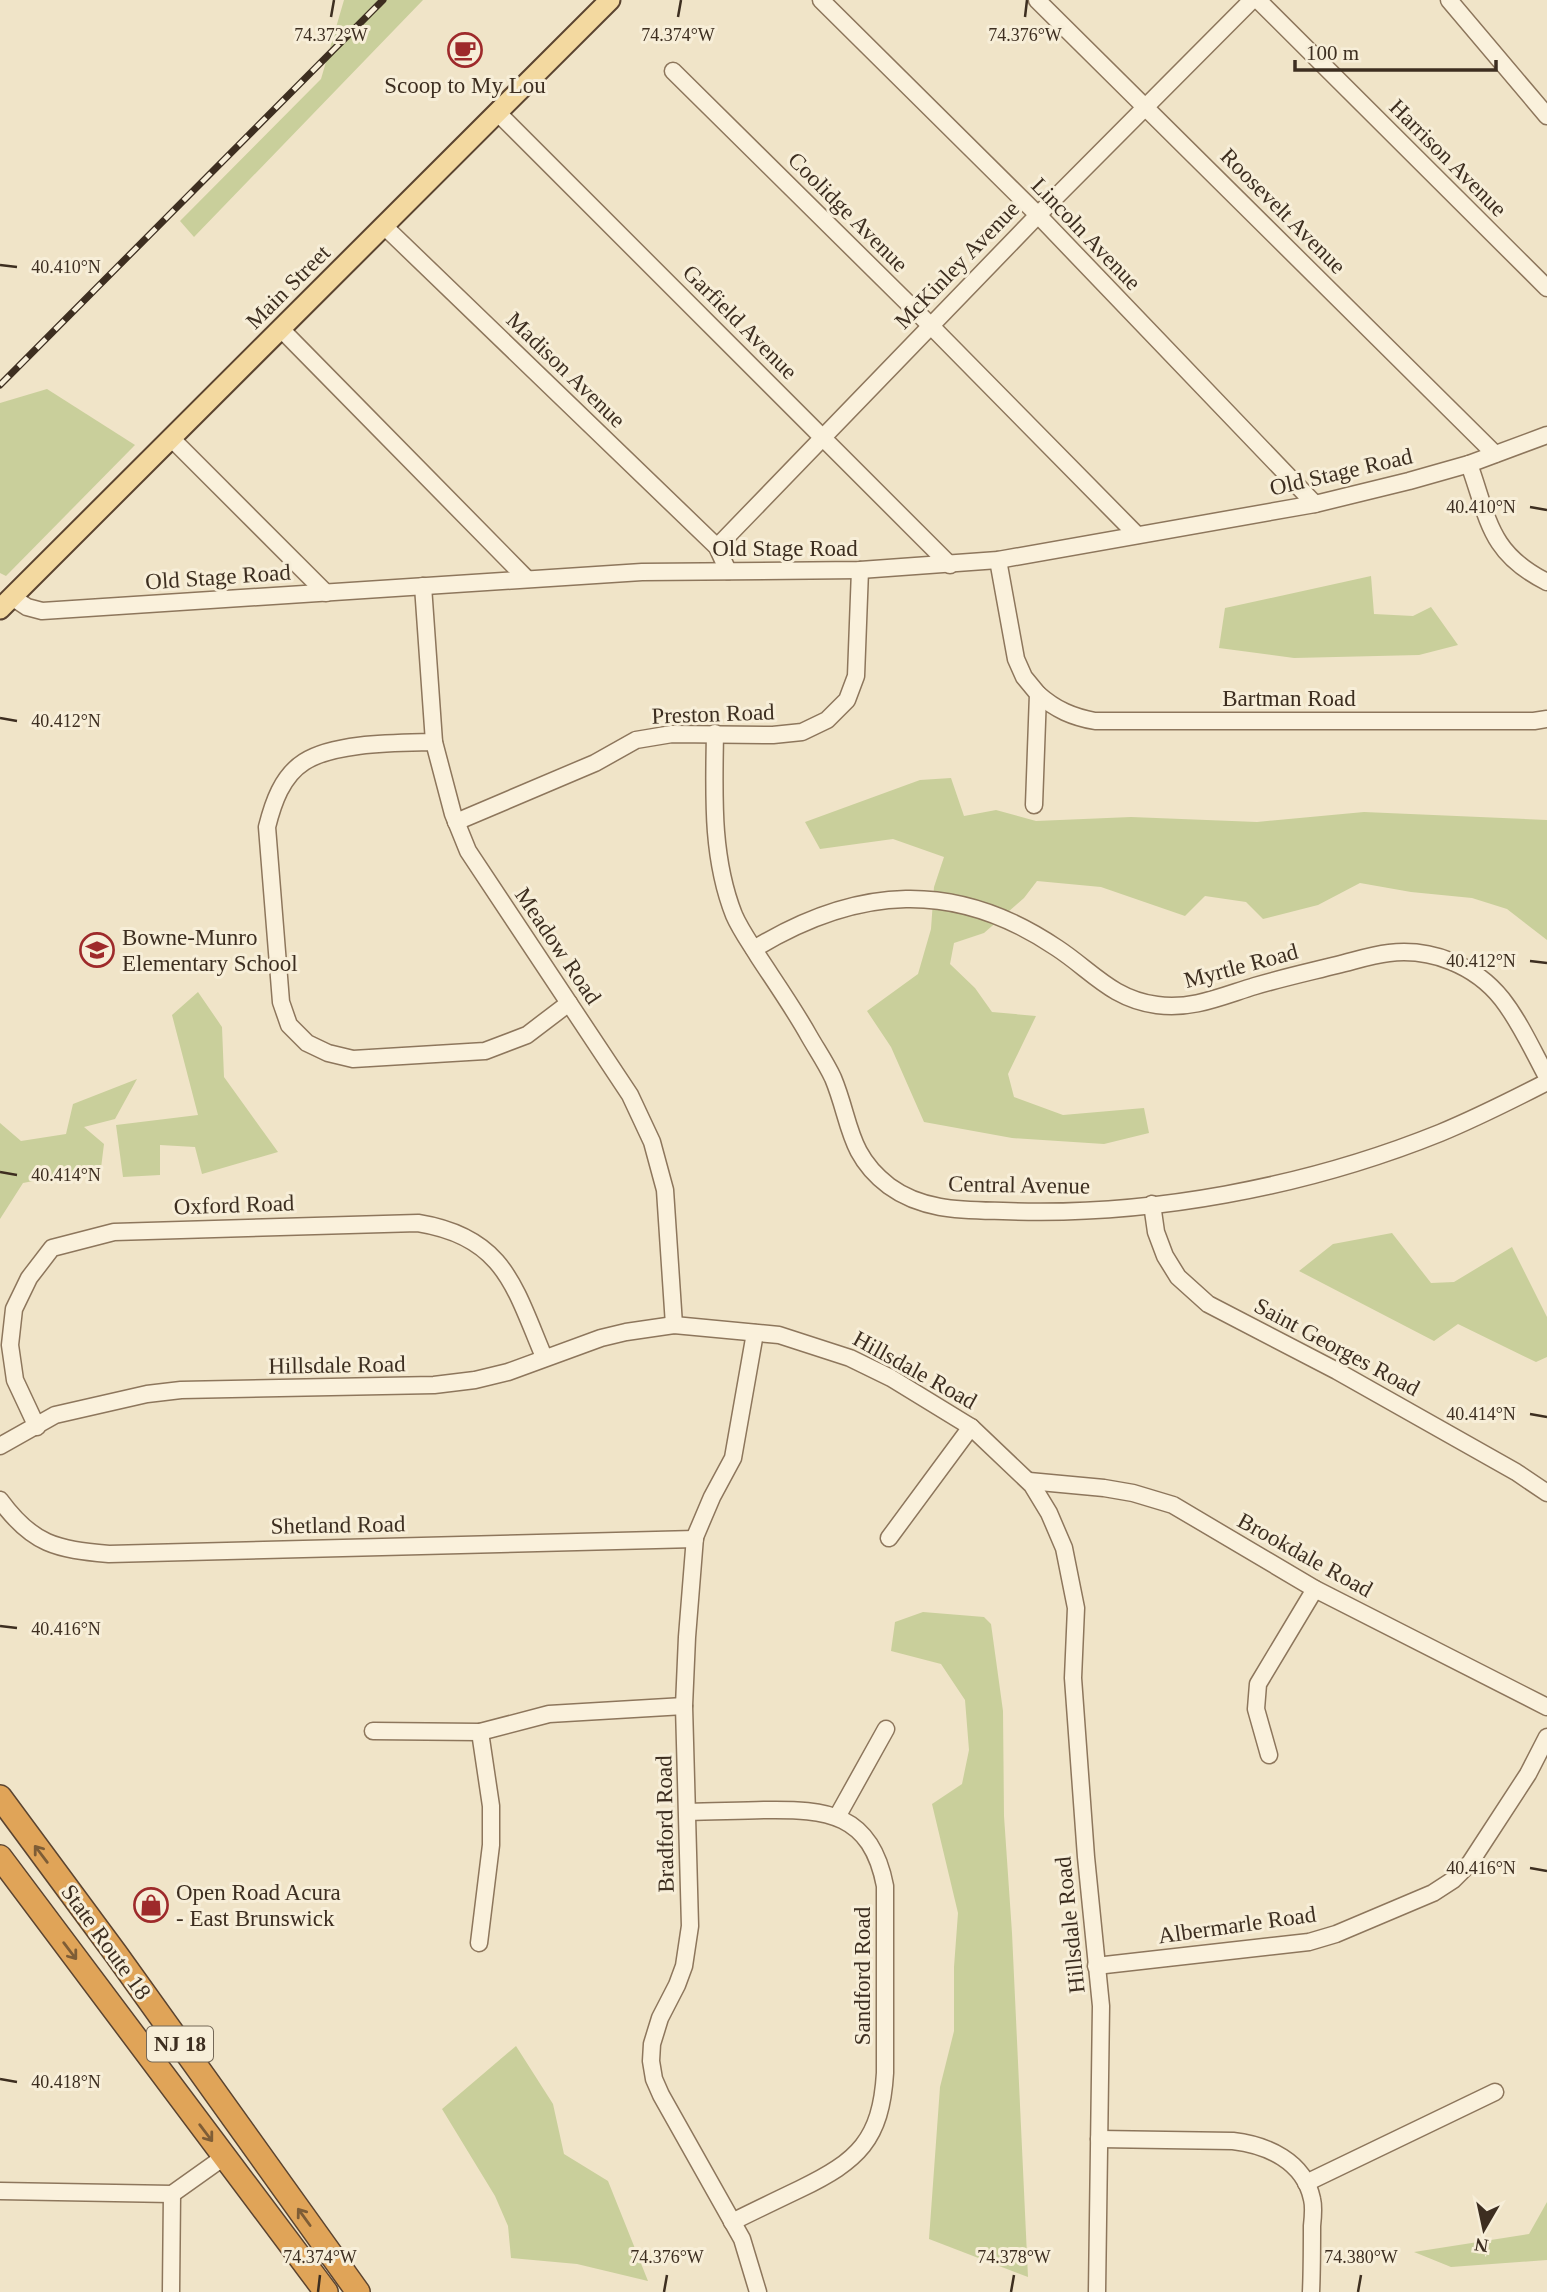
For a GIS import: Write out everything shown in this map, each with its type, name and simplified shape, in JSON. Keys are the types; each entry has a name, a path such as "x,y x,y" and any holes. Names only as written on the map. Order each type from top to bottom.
{"highway":[{"name":"State Route 18","path":"0,1797 358,2292"},
{"name":"State Route 18","path":"0,1857 326,2292"}],"main road":[{"name":"Main Street","path":"6,603 610,0"}],"street":[{"name":"Lincoln Avenue","path":"821,0 1038,215 1315,504"},
{"name":"Roosevelt Avenue","path":"1037,0 1495,454"},
{"name":"McKinley Avenue","path":"717,547 1038,215 1252,0"},
{"name":"Harrison Avenue","path":"1258,0 1547,288"},
{"path":"1449,0 1547,116"},
{"name":"Coolidge Avenue","path":"673,71 931,326 1137,535"},
{"name":"Garfield Avenue","path":"498,113 950,565"},
{"name":"Madison Avenue","path":"384,226 717,547"},
{"path":"281,329 527,579"},
{"name":"Old Stage Road","path":"6,603 42,611 642,572 860,570 998,560 1315,504 1469,464 1547,435"},
{"path":"171,438 326,593"},
{"path":"1469,464 1499,544 1517,564 1547,582"},
{"path":"717,547 728,571"},
{"path":"998,560 1016,659 1024,677 1038,694 1034,805"},
{"name":"Preston Road","path":"456,822 595,763 636,740 672,734 773,735 802,732 827,720 847,700 856,676 860,570"},
{"name":"Meadow Road","path":"424,586 434,742 456,822 468,851 630,1095 652,1142 665,1190 674,1325"},
{"name":"Bartman Road","path":"1038,694 1050,705 1067,714 1095,721 1547,719"},
{"name":"Central Avenue","path":"715,733 714,816 725,887 735,918 808,1033 833,1078 856,1148 870,1168 899,1192 933,1206 1031,1212 1107,1210 1259,1187 1327,1170 1439,1133 1547,1079"},
{"path":"434,742 378,744 335,750 305,761 280,789 267,827 281,1002 289,1025 307,1043 328,1053 352,1059 485,1051 527,1035 569,1003"},
{"name":"Myrtle Road","path":"754,949 781,932 834,910 889,900 946,901 985,911 1039,935 1097,980 1120,994 1145,1003 1172,1006 1199,1004 1282,978 1386,953 1425,953 1462,966 1493,989 1513,1016 1547,1079"},
{"name":"Saint Georges Road","path":"1152,1204 1156,1232 1165,1256 1187,1287 1208,1304 1337,1371 1516,1472 1547,1493"},
{"name":"Oxford Road","path":"37,1427 15,1380 10,1345 14,1309 29,1278 52,1248 114,1232 418,1223 444,1227 473,1240 494,1258 511,1280 544,1357"},
{"name":"Hillsdale Road","path":"0,1447 55,1415 147,1394 181,1390 433,1385 497,1374 601,1338 674,1325 779,1335 850,1358 891,1378 971,1427 1029,1481 1049,1513 1064,1548 1076,1608 1073,1678 1101,2006 1097,2292"},
{"name":"Bradford Road","path":"755,1333 733,1458 712,1497 695,1539 684,1706 690,1926 688,1946 677,1985 653,2035 651,2061 660,2095 742,2239 758,2292"},
{"path":"889,1538 971,1427"},
{"name":"Brookdale Road","path":"1029,1481 1114,1489 1173,1505 1315,1589 1547,1707"},
{"name":"Shetland Road","path":"0,1500 13,1517 41,1541 68,1550 110,1554 695,1539"},
{"path":"1269,1755 1256,1710 1258,1684 1315,1589"},
{"path":"373,1731 480,1732 549,1714 684,1706"},
{"path":"837,1817 886,1729"},
{"path":"479,1943 491,1832 491,1807 480,1732"},
{"name":"Albermarle Road","path":"1096,1966 1309,1942 1336,1934 1433,1893 1453,1880 1470,1863 1528,1774 1547,1737"},
{"name":"Sandford Road","path":"688,1812 811,1810 837,1817 858,1832 870,1845 881,1868 885,1886 884,2100 877,2122 866,2143 842,2168 732,2221"},
{"path":"1306,2183 1495,2092"},
{"path":"1099,2139 1233,2141 1255,2144 1278,2154 1291,2164 1306,2183 1313,2201 1311,2292"},
{"path":"0,2192 172,2194 224,2157"},
{"path":"171,2292 172,2194"}],"green space":[{"path":"344,0 423,0 194,237 180,221 321,79"},
{"path":"47,389 135,445 6,576 0,573 0,403"},
{"path":"1371,576 1374,614 1413,616 1431,607 1458,645 1419,655 1294,658 1219,648 1225,608"},
{"path":"951,778 964,816 996,810 1036,821 1131,817 1257,822 1364,812 1547,820 1547,940 1507,909 1472,898 1411,892 1360,883 1318,905 1263,919 1246,902 1205,896 1185,916 1101,887 1037,881 1024,898 984,933 954,943 950,964 975,988 992,1012 1036,1016 1008,1074 1014,1097 1063,1115 1144,1108 1149,1133 1104,1144 1012,1138 924,1122 891,1047 867,1011 918,974 931,929 934,887 944,857 893,839 820,849 805,822 920,780"},
{"path":"198,992 222,1027 224,1077 278,1152 202,1174 195,1147 160,1145 160,1175 123,1177 116,1125 198,1115 172,1015"},
{"path":"137,1079 115,1119 84,1127 104,1144 101,1168 23,1183 0,1219 0,1123 21,1141 66,1134 73,1104"},
{"path":"1392,1233 1431,1283 1454,1282 1512,1247 1547,1317 1547,1357 1536,1362 1458,1324 1434,1341 1299,1271 1333,1244"},
{"path":"923,1612 984,1617 991,1624 1003,1711 1004,1816 1028,2277 929,2239 940,2087 954,2031 954,1967 958,1913 932,1804 962,1784 969,1750 965,1700 941,1664 891,1651 895,1622"},
{"path":"516,2046 553,2104 564,2154 608,2181 648,2281 577,2264 511,2258 508,2226 495,2196 442,2109"},
{"path":"1547,2202 1547,2260 1451,2267 1414,2252 1529,2234"}],"railway":[{"path":"0,385 383,0"}],"place":[{"name":"Scoop to My Lou","path":"465,50"},
{"name":"Bowne-Munro Elementary School","path":"97,950"},
{"name":"Open Road Acura - East Brunswick","path":"151,1905"}]}
